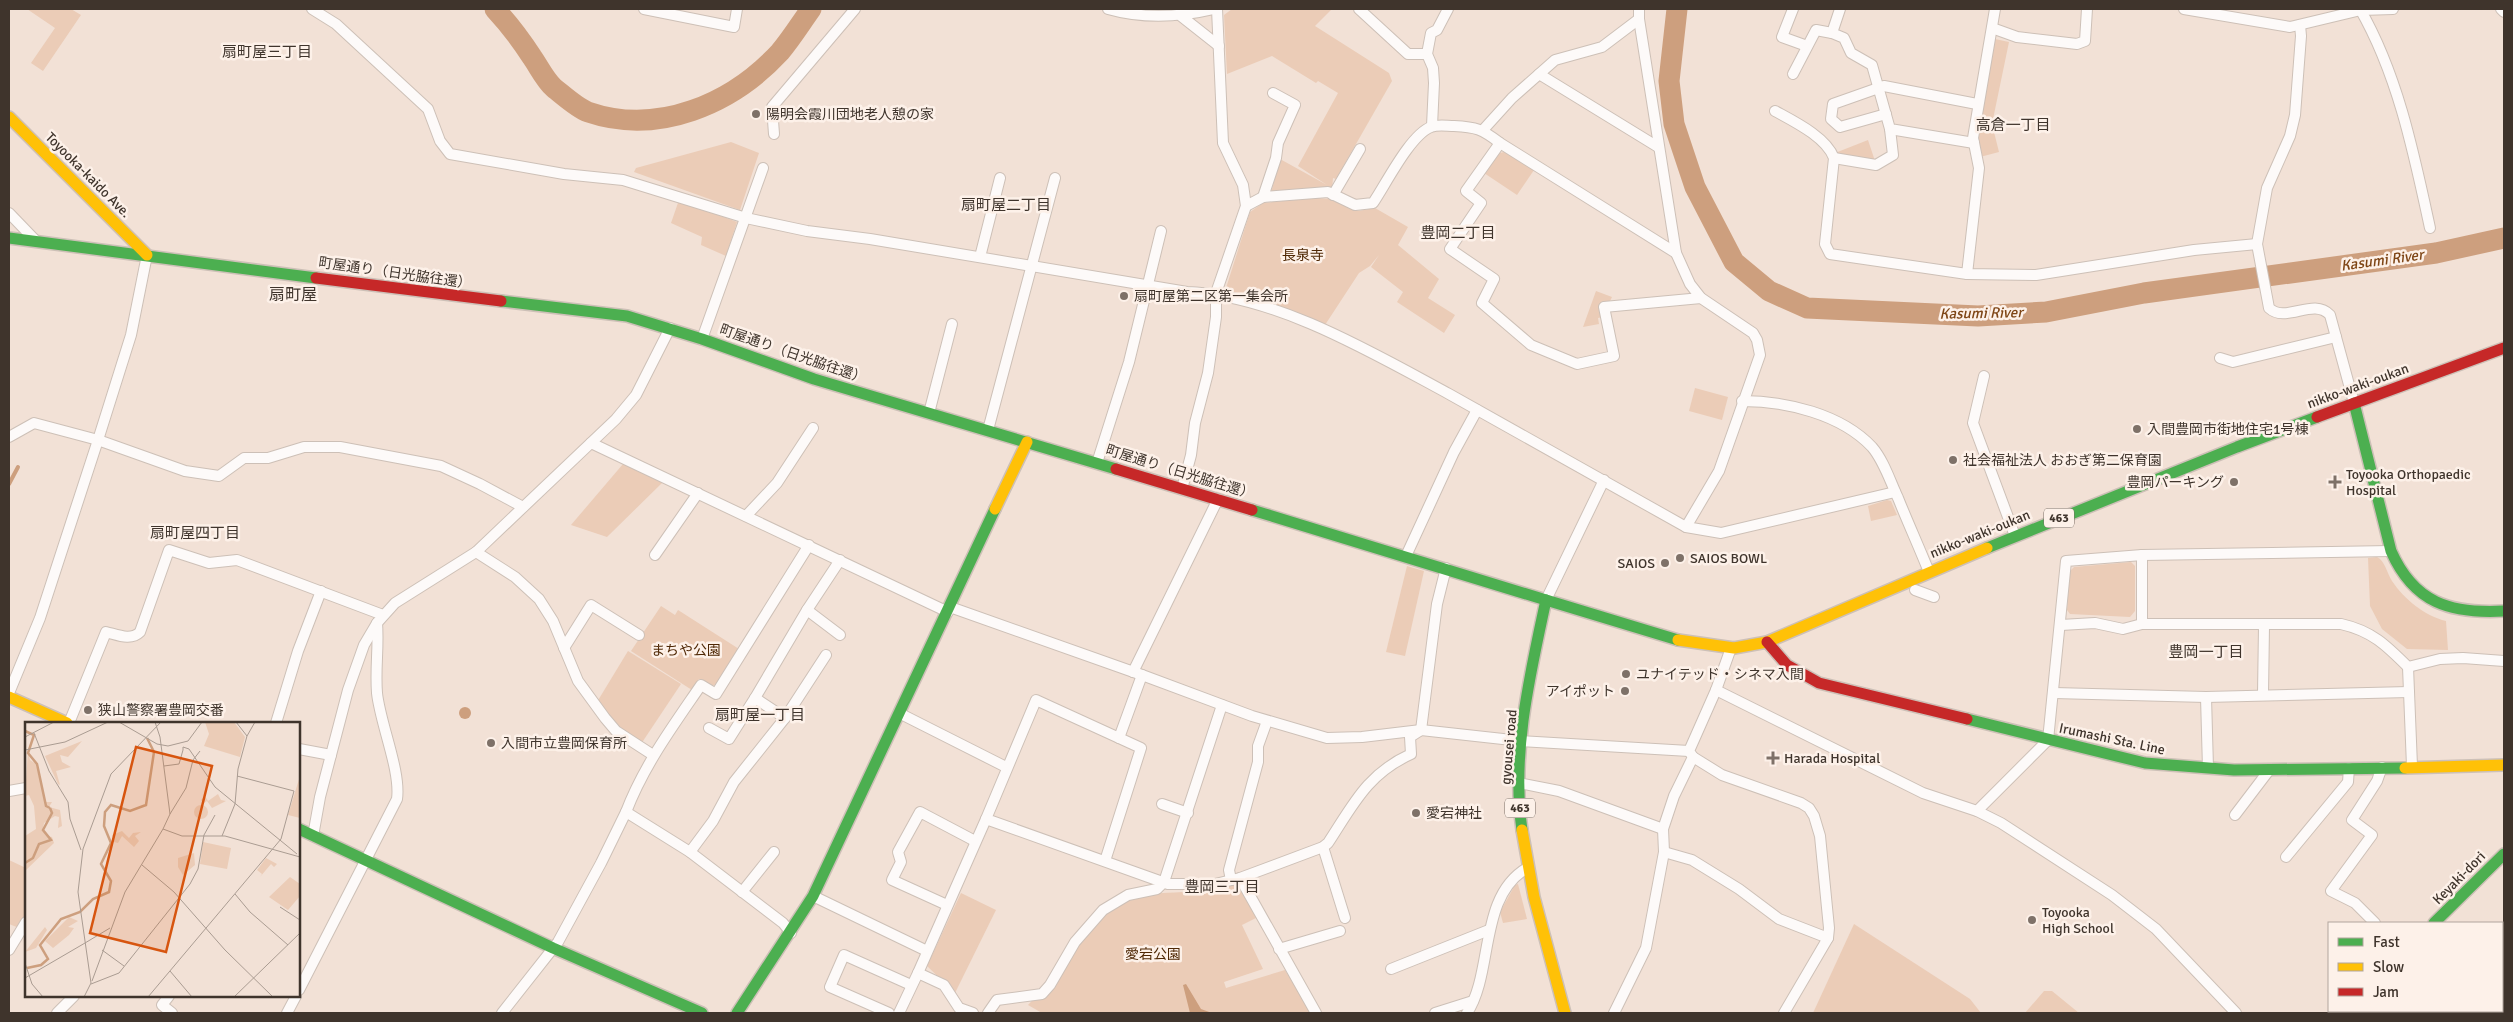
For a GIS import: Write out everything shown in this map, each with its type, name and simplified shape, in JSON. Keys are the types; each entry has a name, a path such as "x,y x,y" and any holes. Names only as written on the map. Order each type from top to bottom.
{"main road":[{"name":"Toyooka-kaido Ave.","path":"9,117 147,255"},
{"name":"町屋通り（日光脇往還）","path":"9,238 487,300 582,309 626,316 670,328 814,380 1218,499 1546,600"},
{"name":"nikko-waki-oukan","path":"1546,600 1695,643 1731,648 1767,642 2015,536 2237,447 2504,348"},
{"path":"2354,404 2394,561 2407,580 2435,603 2458,611 2504,611"},
{"path":"737,1013 791,933 813,896 1027,442"},
{"name":"gyousei road","path":"1546,600 1521,741 1519,783 1521,824 1527,868 1565,1013"},
{"name":"Irumashi Sta. Line","path":"1767,642 1787,665 1819,683 2145,763 2208,768 2270,769 2504,765"},
{"path":"9,698 66,722"},
{"path":"300,830 552,948 702,1013"},
{"name":"Keyaki-dori","path":"2435,922 2504,854"}],"street":[{"path":"312,9 336,24 428,109 440,141 450,154 564,174 623,180 746,218 807,231 980,257 1187,292 1216,293 1284,314 1339,337 1477,410 1686,527 1721,533 1895,492"},
{"path":"644,9 734,27 737,9"},
{"path":"774,134 772,107 855,9"},
{"path":"1108,9 1123,13 1182,16 1216,9 1223,143 1242,185 1246,206 1216,293 1216,317 1208,373 1195,423 1191,455 1182,489"},
{"path":"1359,9 1408,54 1427,54"},
{"path":"1432,126 1433,68 1427,54 1431,34 1437,30 1448,9"},
{"path":"1793,9 1782,37 1807,46"},
{"path":"1832,33 1840,9"},
{"path":"1967,274 1979,168 1974,143 1977,104 1995,9"},
{"path":"1992,28 2017,37 2077,44 2085,42 2086,9"},
{"path":"2184,9 2213,11 2290,27 2361,9 2393,9"},
{"path":"2361,9 2392,79 2405,122 2430,228"},
{"path":"2501,9 2504,12"},
{"path":"1483,130 1512,98 1555,60 1602,47 1612,42 1639,14"},
{"path":"1639,14 1658,147 1676,253 1690,284 1701,298 1753,333 1757,340 1760,355 1742,400 1719,471 1686,527"},
{"path":"1182,16 1218,46"},
{"path":"2300,25 2301,36 2295,115 2290,136 2267,188 2258,247 2268,308 2279,314 2318,308 2324,309 2330,315 2354,404"},
{"path":"1792,74 1816,30 1832,33 1844,38 1851,53 1872,65 1890,129 1894,155 1876,165 1834,158"},
{"path":"1539,74 1658,147"},
{"path":"1886,114 1840,127 1831,119 1833,104 1884,86 1977,104"},
{"path":"1263,197 1276,158 1278,143 1296,105 1273,93"},
{"path":"1775,111 1830,148 1834,158 1825,244 1830,254 1967,274 2036,276 2194,250 2258,247"},
{"path":"1246,206 1263,197 1328,192 1355,205 1373,203 1412,144 1432,126 1472,127 1483,130 1500,143 1676,253"},
{"path":"1890,129 1974,143"},
{"path":"1500,143 1466,191 1481,203 1450,249 1494,279 1482,302 1531,345 1577,364 1614,356 1604,307 1701,298"},
{"path":"1333,195 1360,149"},
{"path":"702,339 763,168"},
{"path":"980,257 1000,178"},
{"path":"988,430 1055,178"},
{"path":"9,213 36,242"},
{"path":"1096,463 1130,362 1161,231"},
{"path":"9,693 40,618 98,440 131,335 147,255"},
{"path":"929,413 952,324"},
{"path":"313,836 331,755 354,672 364,646 380,619 396,602 476,552 616,419 636,394 670,328"},
{"path":"2220,358 2233,362 2336,336"},
{"path":"1984,376 1973,423 2015,536"},
{"path":"1742,400 1769,401 1803,408 1859,435 1881,460 1930,572"},
{"path":"1406,556 1454,452 1477,410"},
{"path":"9,437 34,424 98,440 185,471 219,476 244,458 268,458 304,447 340,447 441,466 523,507"},
{"path":"746,516 777,483 813,428"},
{"path":"592,443 949,610 1137,673 1267,721 1327,738 1362,738 1421,730 1521,741 1691,754 1722,775 1809,808 1818,826 1822,847 1829,928 1828,938 1784,1013"},
{"path":"1546,600 1604,480"},
{"path":"655,554 698,493"},
{"path":"1118,738 1137,673 1218,499"},
{"path":"502,1013 552,948 582,900 653,755 701,685 716,694 809,545"},
{"path":"68,722 106,632 129,637 140,632 169,550 209,563 237,560 321,591 380,619"},
{"path":"1977,811 2048,740 2061,626 2066,561 2142,555 2391,551"},
{"path":"476,552 515,577 539,599 553,621 578,681 610,725 653,755"},
{"path":"2142,555 2142,624"},
{"path":"709,728 728,739 840,560"},
{"path":"1421,730 1437,604 1446,568"},
{"path":"1915,590 1934,597"},
{"path":"276,722 296,658 321,591"},
{"path":"564,648 591,605 639,635"},
{"path":"807,610 840,635"},
{"path":"300,988 397,794 377,693 380,619"},
{"path":"2061,626 2095,623 2123,629 2142,624 2264,626 2341,624 2357,628 2377,638 2408,666 2412,766"},
{"path":"2263,694 2264,626"},
{"path":"1614,1013 1646,948 1664,852 1663,829 1731,648"},
{"path":"690,852 713,820 734,782 785,718 826,654"},
{"path":"2408,666 2440,659 2463,658 2504,661"},
{"path":"1716,690 1923,793 1977,811 2001,823 2112,895 2156,929 2236,1013"},
{"path":"2054,693 2206,697 2263,694 2409,692"},
{"path":"2206,697 2208,768"},
{"path":"755,698 785,718"},
{"path":"899,1013 986,819 1006,767 1036,700 1141,748 1105,860"},
{"path":"988,1013 997,1000 1042,994 1050,985 1075,942 1103,910 1128,896 1157,888 1164,882 1222,705"},
{"path":"899,713 1006,767"},
{"path":"1267,721 1258,746 1258,762 1229,870 1279,948 1316,1013"},
{"path":"986,819 1164,882 1215,884 1236,879 1328,844 1363,791 1381,770 1411,754 1410,737 1421,730"},
{"path":"300,749 331,755"},
{"path":"2375,922 2354,903 2331,891 2372,835 2352,820 2377,781 2382,767"},
{"path":"2286,857 2348,782 2349,768"},
{"path":"2235,814 2270,769"},
{"path":"1519,783 1559,791 1663,829"},
{"path":"9,791 25,788"},
{"path":"1162,804 1188,812"},
{"path":"626,812 690,852 783,923 791,933"},
{"path":"947,905 892,880 901,862 898,852 920,812 975,841"},
{"path":"1322,847 1345,918"},
{"path":"742,892 774,852"},
{"path":"1664,852 1692,860 1739,889 1779,919 1828,938"},
{"path":"1467,1013 1473,1001 1485,959 1489,930 1511,882 1527,868"},
{"path":"813,896 927,951"},
{"path":"9,950 25,924"},
{"path":"1391,969 1489,930"},
{"path":"1279,948 1340,931"},
{"path":"889,1013 830,987 844,955 912,986"},
{"path":"918,973 944,985 959,1008 973,1013"},
{"path":"57,1013 73,997"},
{"path":"168,997 162,1004 172,1013"},
{"path":"287,1013 295,997"},
{"path":"1435,1013 1473,1001"}],"green space":[{"path":"27,9 71,9 81,15 43,71 31,63 55,28"},
{"path":"1232,9 1332,9 1315,26 1389,73 1392,81 1336,179 1333,178 1332,190 1271,193 1280,159 1327,185 1298,166 1338,93 1318,81 1316,83 1272,56 1227,74 1224,15"},
{"path":"1995,39 2009,42 1992,124 1999,152 1980,157 1978,136"},
{"path":"1868,140 1875,161 1836,155 1835,153"},
{"path":"731,142 759,153 740,210 634,172 636,168"},
{"path":"1504,152 1534,170 1517,195 1484,173 1500,153"},
{"name":"長泉寺","path":"1316,198 1330,199 1358,211 1375,208 1408,227 1398,245 1439,279 1428,298 1455,315 1444,333 1397,302 1403,292 1371,267 1379,255 1370,266 1359,273 1325,325 1226,288 1250,212 1263,203"},
{"path":"679,200 737,222 726,256 701,245 702,237 671,223"},
{"path":"1596,291 1612,297 1609,303 1600,304 1603,317 1598,318 1599,324 1583,327"},
{"path":"1695,388 1728,397 1722,420 1689,411"},
{"path":"623,464 663,482 607,537 571,525"},
{"path":"1887,500 1891,501 1897,515 1871,521 1868,506"},
{"path":"2377,557 2384,564 2397,588 2409,600 2430,615 2446,621 2448,650 2407,649 2382,629 2370,606 2368,558"},
{"path":"2131,562 2135,566 2135,611 2130,617 2070,614 2067,610 2070,571 2074,567"},
{"path":"1407,566 1424,571 1405,656 1386,652"},
{"name":"まちや公園","path":"661,606 675,615 678,610 739,649 717,684 711,686 699,679 692,690 631,651"},
{"path":"628,651 681,684 641,744 619,730 597,702"},
{"path":"9,860 25,868 25,918 19,928 9,924"},
{"name":"愛宕公園","path":"1235,883 1240,885 1258,917 1242,925 1263,969 1224,982 1226,988 1285,970 1311,1013 1042,1013 1028,1005 1093,927 1122,902 1137,896 1190,892"},
{"path":"1518,884 1527,919 1503,923 1500,912 1515,885"},
{"path":"961,893 996,910 955,993 927,966"},
{"path":"1854,924 1970,999 1981,1013 1813,1013"},
{"path":"2044,991 2052,991 2079,1013 2025,1013"}],"shaded area":[{"path":"463,707 467,707 471,713 467,719 463,719 459,715 459,711"},
{"path":"1186,984 1201,1009 1212,1013 1190,1013 1183,985"}],"waterway":[{"name":"Kasumi River","path":"495,9 519,38 548,81 579,108 614,118 641,120 667,117 692,110 717,100 740,87 780,52 811,9"},
{"name":"Kasumi River","path":"1677,9 1669,81 1674,124 1695,187 1734,262 1769,291 1807,308 1978,316 2046,312 2144,293 2436,253 2504,238"},
{"path":"9,484 18,467"}],"traffic: fast":[{"path":"9,238 316,278"},
{"path":"501,301 627,316 702,339 814,379 1116,469"},
{"path":"2354,403 2391,551 2400,569 2411,583 2436,602 2467,610 2504,611"},
{"path":"1987,548 2237,447 2317,417"},
{"path":"737,1013 813,896 995,509"},
{"path":"1252,510 1546,600"},
{"path":"1522,830 1519,772 1524,714 1528,685 1546,600 1678,640"},
{"path":"1967,719 2145,763 2234,770 2405,768"},
{"path":"300,829 553,948 702,1013"},
{"path":"2435,922 2504,854"}],"traffic: slow":[{"path":"9,117 147,255"},
{"path":"995,509 1027,442"},
{"path":"1678,640 1734,648 1767,642 1987,548"},
{"path":"9,697 65,722"},
{"path":"2405,768 2504,765"},
{"path":"1522,830 1534,897 1565,1013"}],"traffic: jam":[{"path":"316,278 501,301"},
{"path":"2317,417 2504,348"},
{"path":"1116,469 1252,510"},
{"path":"1767,642 1787,665 1819,683 1967,719"}],"place":[{"name":"陽明会霞川団地老人憩の家","path":"756,114"},
{"name":"扇町屋第二区第一集会所","path":"1124,296"},
{"name":"入間豊岡市街地住宅1号棟","path":"2137,429"},
{"name":"社会福祉法人 おおぎ第二保育園","path":"1953,460"},
{"name":"豊岡パーキング","path":"2234,482"},
{"name":"Toyooka Orthopaedic Hospital","path":"2335,482"},
{"name":"SAIOS BOWL","path":"1680,558"},
{"name":"SAIOS","path":"1665,563"},
{"name":"ユナイテッド・シネマ入間","path":"1626,674"},
{"name":"アイポット","path":"1625,691"},
{"name":"狭山警察署豊岡交番","path":"88,710"},
{"name":"入間市立豊岡保育所","path":"491,743"},
{"name":"Harada Hospital","path":"1773,758"},
{"name":"愛宕神社","path":"1416,813"},
{"name":"Toyooka High School","path":"2032,920"}],"district":[{"name":"扇町屋三丁目","path":"267,52"},
{"name":"高倉一丁目","path":"2013,125"},
{"name":"扇町屋二丁目","path":"1006,205"},
{"name":"豊岡二丁目","path":"1458,233"},
{"name":"扇町屋","path":"293,295"},
{"name":"扇町屋四丁目","path":"195,533"},
{"name":"豊岡一丁目","path":"2206,652"},
{"name":"扇町屋一丁目","path":"760,715"},
{"name":"豊岡三丁目","path":"1222,887"}]}
